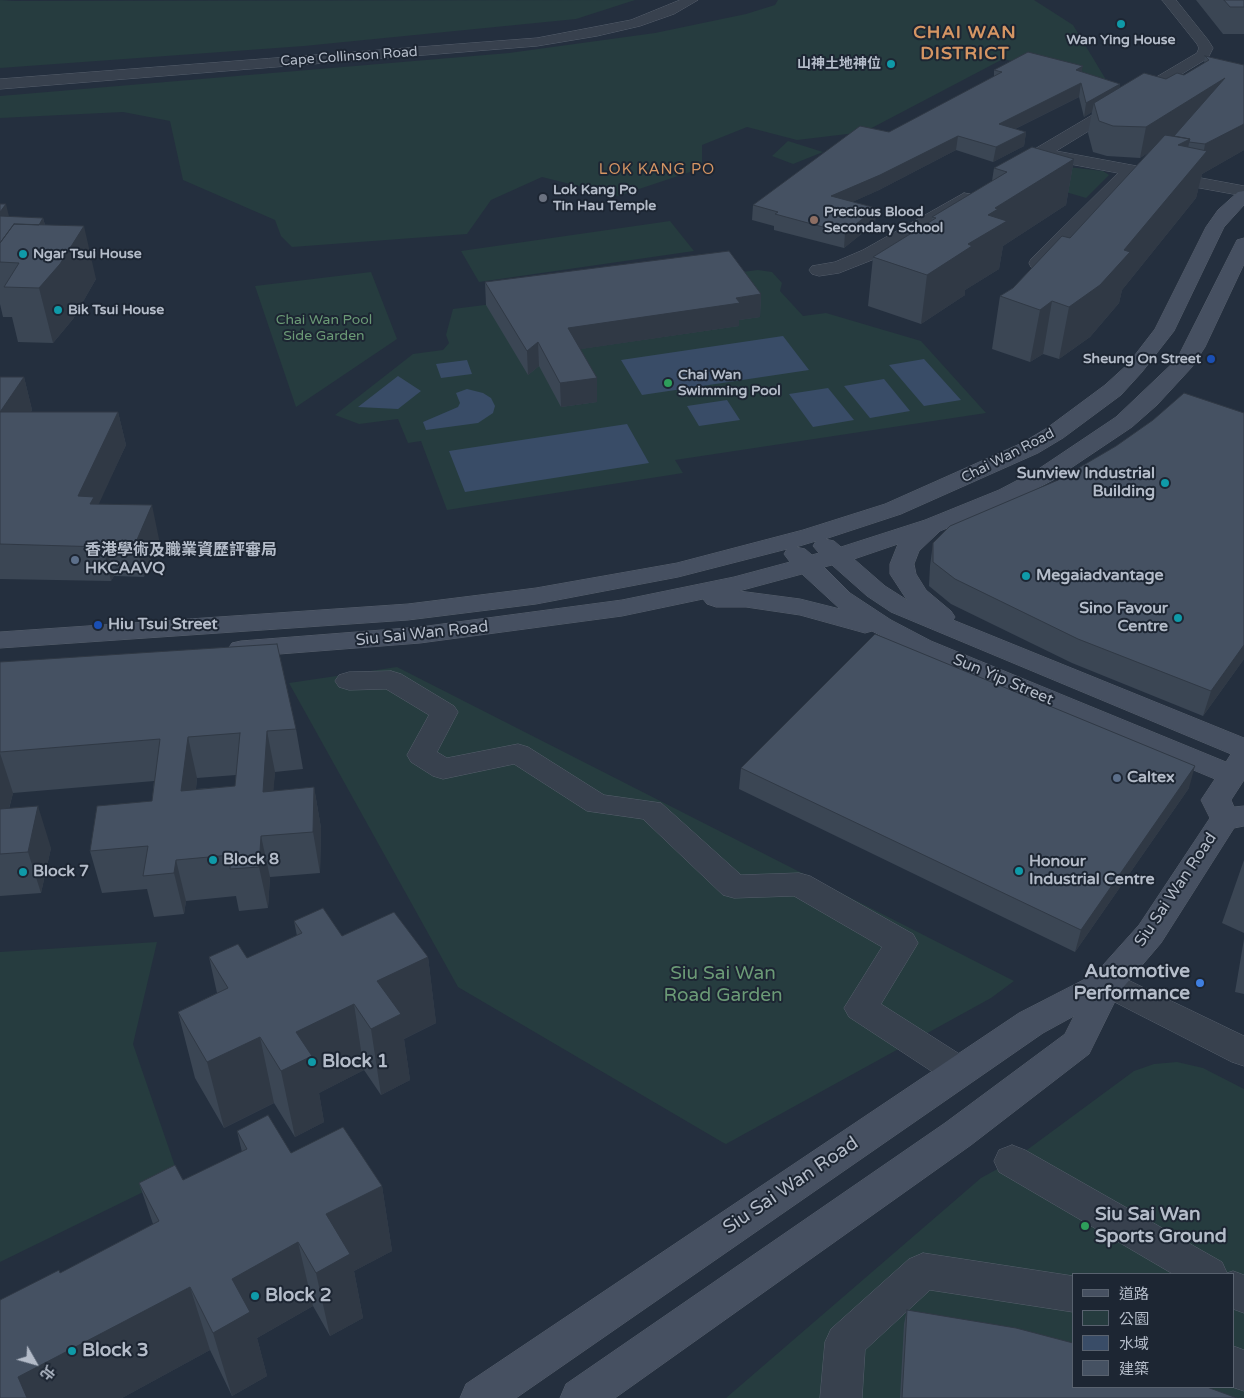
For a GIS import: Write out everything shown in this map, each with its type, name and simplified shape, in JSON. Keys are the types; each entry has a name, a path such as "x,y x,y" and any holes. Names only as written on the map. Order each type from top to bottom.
{"main road":[{"name":"Chai Wan Road","path":"784,543 893,508 989,468 1055,433 1086,412 1125,379 1164,331 1207,242 1224,214 1244,196"},
{"path":"1207,242 1243,247"},
{"name":"Chai Wan Road","path":"837,556 934,525 1007,495 1045,475 1109,432 1149,400 1185,363 1212,315 1243,247"},
{"path":"934,525 908,548 902,564 903,574 912,589 928,607 969,636"},
{"name":"Sun Yip Street","path":"812,535 888,600 969,636 1244,749"},
{"name":"Sun Yip Street","path":"784,543 853,608 922,647 1240,771"},
{"name":"Siu Sai Wan Road","path":"0,640 340,617 490,602 632,580 784,543"},
{"name":"Siu Sai Wan Road","path":"122,657 393,638 622,608 738,584 837,556"},
{"path":"622,608 704,599 761,601 819,611 922,647"},
{"name":"Siu Sai Wan Road","path":"581,1398 958,1134 1078,1044 1107,983 1150,934 1235,817 1216,800 1240,771"},
{"name":"Siu Sai Wan Road","path":"481,1398 1031,1023 1107,983"}],"street":[{"name":"Cape Collinson Road","path":"0,84 543,41 597,32 635,23 669,11 691,0"},
{"path":"1000,177 1203,56 1206,48 1170,0"},
{"path":"1040,153 1244,191"},
{"path":"1026,275 1131,170"},
{"path":"819,270 839,267 870,254 975,191"},
{"path":"349,681 392,680 444,712 421,755 442,768 518,754 597,804 651,810 734,887 799,884 902,943 861,1008 960,1072"},
{"path":"1107,983 1244,1052"},
{"path":"1012,1161 1206,1273"},
{"path":"841,1398 845,1342 923,1271 1072,1294"}],"green space":[{"path":"0,0 635,0 576,19 304,46 0,68"},
{"path":"778,0 1034,0 1073,25 1108,83 1003,59 864,132 797,140 747,127 702,145 702,168 618,196 542,177 491,200 467,234 292,247 281,236 275,220 183,180 170,121 123,112 0,118 0,96 509,53 655,33 746,14 775,5"},
{"path":"788,141 823,152 793,164 772,156"},
{"path":"1068,167 1103,171 1109,175 1086,198 1022,179"},
{"path":"670,221 694,251 479,282 461,251"},
{"name":"Chai Wan Swimming Pool","path":"758,270 772,272 782,283 780,291 803,316 826,313 921,341 986,413 675,460 683,473 447,510 421,441 408,443 398,419 359,424 335,415 413,354 443,350 449,343 446,335 453,309"},
{"name":"Chai Wan Pool Side Garden","path":"371,272 397,339 296,407 255,286"},
{"name":"Siu Sai Wan Road Garden","path":"397,667 1014,981 991,998 726,1144 722,1142 458,987 289,683"},
{"path":"157,942 133,1044 178,1175 0,1262 0,952"},
{"name":"Siu Sai Wan Sports Ground","path":"1177,1062 1203,1068 1244,1089 1244,1398 726,1398 981,1178 1012,1161 1134,1071 1154,1064"}],"water":[{"path":"783,336 809,370 642,395 621,360"},
{"path":"924,359 961,400 924,406 889,365"},
{"path":"467,360 472,374 441,378 436,364"},
{"path":"398,376 421,391 398,409 358,407"},
{"path":"884,379 910,411 870,418 844,386"},
{"path":"828,388 854,420 813,427 789,394"},
{"path":"467,389 483,393 491,398 495,406 493,413 478,423 426,430 423,422 458,407 460,403 456,393"},
{"path":"727,400 740,420 699,426 687,406"},
{"path":"627,424 649,463 465,492 449,451"}],"building":[{"path":"1224,0 1244,0 1244,7 1230,7"},
{"path":"1028,52 1083,66 1076,70 1120,84 1086,103 1081,83 999,124 1026,132 996,147 958,136 880,175 831,196 876,208 845,233 775,214 778,212 753,205 860,126 889,132 1002,72 994,70"},
{"path":"1205,56 1244,65 1244,124 1205,144 1189,142 1190,139 1174,136 1225,78 1146,127 1113,126 1099,121 1094,103 1144,73 1166,79 1177,73 1184,75 1209,60"},
{"path":"1165,135 1190,139 1178,145 1207,151 1124,250 1130,252 1100,285 1069,307 1052,301 1040,310 1000,296 1013,288 1062,236 1070,238"},
{"path":"1032,147 1074,159 995,208 998,209 988,215 1007,221 968,244 972,246 927,275 873,257 936,218 932,217 1007,172 994,168"},
{"path":"0,204 6,204 0,212"},
{"path":"0,216 43,218 39,225 14,224 0,243"},
{"path":"14,224 84,226 60,264 39,288 4,287 19,263 0,262 0,243"},
{"path":"729,251 761,294 736,298 740,303 568,328 597,378 560,383 538,342 527,351 485,282"},
{"path":"0,377 24,377 0,412"},
{"path":"1184,393 1244,413 1244,645 1211,691 1078,639 955,579 933,562 933,543 950,526 1058,480 1116,446 1153,420"},
{"path":"0,412 118,412 78,496 94,497 90,504 152,505 136,542 105,542 103,547 0,544"},
{"name":"Honour Industrial Centre","path":"875,634 1195,766 1081,930 741,768"},
{"path":"277,644 296,729 267,731 263,792 314,787 313,832 261,836 259,867 230,869 231,855 176,860 174,873 143,876 148,846 90,851 97,806 152,801 160,739 0,752 0,662","holes":["240,733 235,786 181,791 188,737"]},
{"path":"38,806 28,852 0,854 0,809"},
{"path":"323,908 342,936 394,912 428,957 377,981 401,1014 371,1029 354,1004 296,1032 312,1056 281,1071 260,1037 207,1062 178,1012 228,988 209,957 238,944 247,958 302,933 294,921"},
{"path":"268,1115 291,1153 343,1127 382,1186 326,1214 350,1254 316,1273 298,1242 232,1279 250,1312 213,1333 190,1287 18,1377 27,1398 0,1398 0,1300 59,1270 60,1273 159,1221 139,1183 175,1165 183,1180 247,1149 237,1131"},
{"path":"907,1310 1016,1328 1072,1343 1072,1388 1210,1388 1237,1398 902,1398"}],"place":[{"name":"Wan Ying House","path":"1121,24"},
{"name":"山神土地神位","path":"891,64"},
{"name":"Lok Kang Po Tin Hau Temple","path":"543,198"},
{"name":"Precious Blood Secondary School","path":"814,220"},
{"name":"Ngar Tsui House","path":"23,254"},
{"name":"Bik Tsui House","path":"58,310"},
{"name":"Sheung On Street","path":"1211,359"},
{"name":"Chai Wan Swimming Pool","path":"668,383"},
{"name":"Sunview Industrial Building","path":"1165,483"},
{"name":"香港學術及職業資歷評審局 HKCAAVQ","path":"75,560"},
{"name":"Megaiadvantage","path":"1026,576"},
{"name":"Sino Favour Centre","path":"1178,618"},
{"name":"Hiu Tsui Street","path":"98,625"},
{"name":"Caltex","path":"1117,778"},
{"name":"Block 8","path":"213,860"},
{"name":"Honour Industrial Centre","path":"1019,871"},
{"name":"Block 7","path":"23,872"},
{"name":"Automotive Performance","path":"1200,983"},
{"name":"Block 1","path":"312,1062"},
{"name":"Siu Sai Wan Sports Ground","path":"1085,1226"},
{"name":"Block 2","path":"255,1296"},
{"name":"Block 3","path":"72,1351"}],"district":[{"name":"CHAI WAN DISTRICT","path":"965,43"},
{"name":"LOK KANG PO","path":"657,170"}]}
